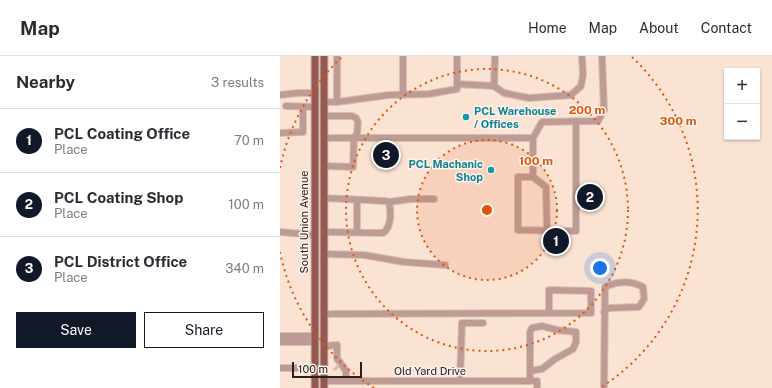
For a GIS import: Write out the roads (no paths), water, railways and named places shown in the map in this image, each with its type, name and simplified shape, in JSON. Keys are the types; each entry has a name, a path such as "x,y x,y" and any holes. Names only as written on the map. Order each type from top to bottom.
{"main road":[{"name":"South Union Avenue","path":"315,388 316,56"},
{"path":"320,56 321,73 324,84"},
{"name":"South Union Avenue","path":"324,56 324,384"},
{"path":"315,93 318,93 319,97 319,128 324,138"},
{"path":"315,150 319,155 320,169 324,183"},
{"path":"316,193 320,198 320,229 324,232"},
{"path":"315,235 319,240 319,276 320,280 324,283"}],"street":[{"path":"337,56 337,102"},
{"path":"403,56 403,95"},
{"path":"324,102 337,102 389,95 429,94 457,89 457,56"},
{"path":"494,56 494,86"},
{"path":"457,84 494,86 504,93 529,98 571,95 581,86 583,75 582,56"},
{"path":"533,177 533,138 542,122 598,121 604,110 602,56"},
{"path":"280,95 315,93"},
{"path":"286,106 315,107"},
{"path":"303,107 303,132"},
{"path":"324,116 352,116 356,118 358,122 357,134 354,138 353,167 324,166"},
{"path":"547,230 546,187 533,177 518,177 518,230 576,231 576,121"},
{"path":"280,133 315,132"},
{"path":"324,138 533,138"},
{"path":"324,198 389,202 411,199 434,199"},
{"path":"357,200 357,232"},
{"path":"324,232 383,232 386,230 389,223 389,202"},
{"path":"280,232 315,235"},
{"path":"324,254 358,254 404,262 445,264"},
{"path":"604,312 609,308 639,308 644,299 643,287 636,283 625,282 615,282 605,287 604,312 604,388"},
{"path":"324,314 591,313 591,290 549,290 549,313"},
{"path":"460,381 462,323 484,323"},
{"path":"530,371 542,369 555,359 573,349 576,342 576,332 557,330 542,326 532,328 530,332 530,371 537,388"},
{"path":"280,336 315,339"},
{"path":"280,342 315,339"},
{"path":"324,346 337,345 338,364 346,371 346,381"},
{"path":"280,368 315,368"},
{"name":"Old Yard Drive","path":"324,384 346,381 533,381"}],"place":[{"name":"PCL Warehouse / Offices","path":"466,117"},
{"name":"PCL District Office","path":"386,155"},
{"name":"PCL Machanic Shop","path":"491,170"},
{"name":"PCL Coating Shop","path":"590,197"},
{"name":"PCL Coating Office","path":"556,241"}]}
